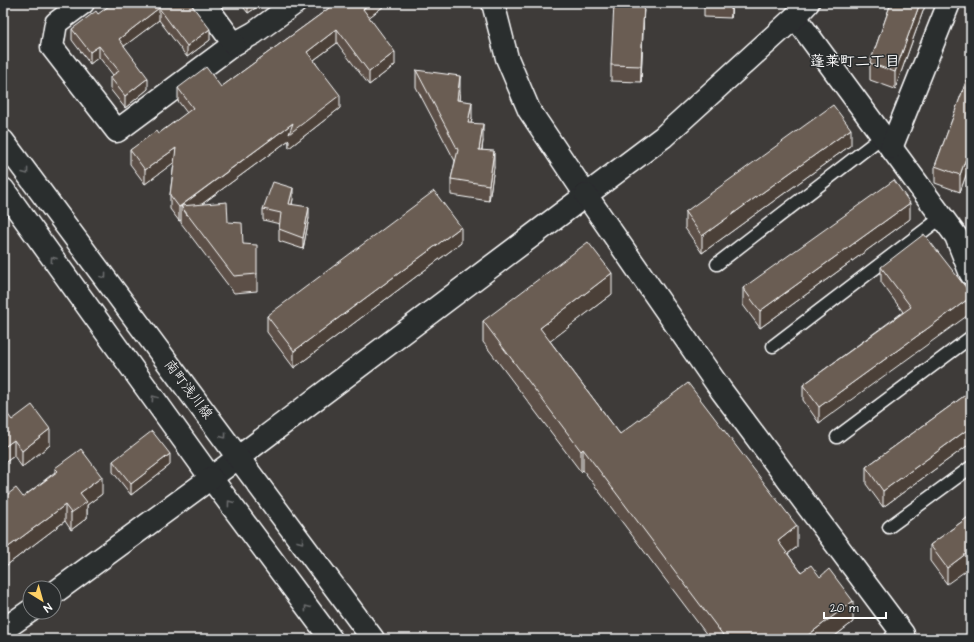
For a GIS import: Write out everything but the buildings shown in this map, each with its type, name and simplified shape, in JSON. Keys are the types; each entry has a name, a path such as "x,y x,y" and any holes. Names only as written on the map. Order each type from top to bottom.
{"street":[{"path":"84,3 56,23 52,47 117,131 234,44 254,33 295,3"},
{"path":"204,3 234,44"},
{"path":"493,3 507,58 529,110 586,196 722,390 902,637"},
{"path":"887,142 950,3"},
{"path":"62,587 240,457 663,137 802,10 887,142 956,236 966,243 971,274"},
{"name":"南町浅川線","path":"3,140 240,457 373,639"},
{"path":"3,189 211,478 331,639"},
{"path":"3,630 22,616"}],"lane":[{"path":"717,264 887,142"},
{"path":"773,346 942,217"},
{"path":"836,437 971,337"},
{"path":"889,527 971,467"}],"district":[{"name":"蓬莱町二丁目","path":"855,61"}]}
